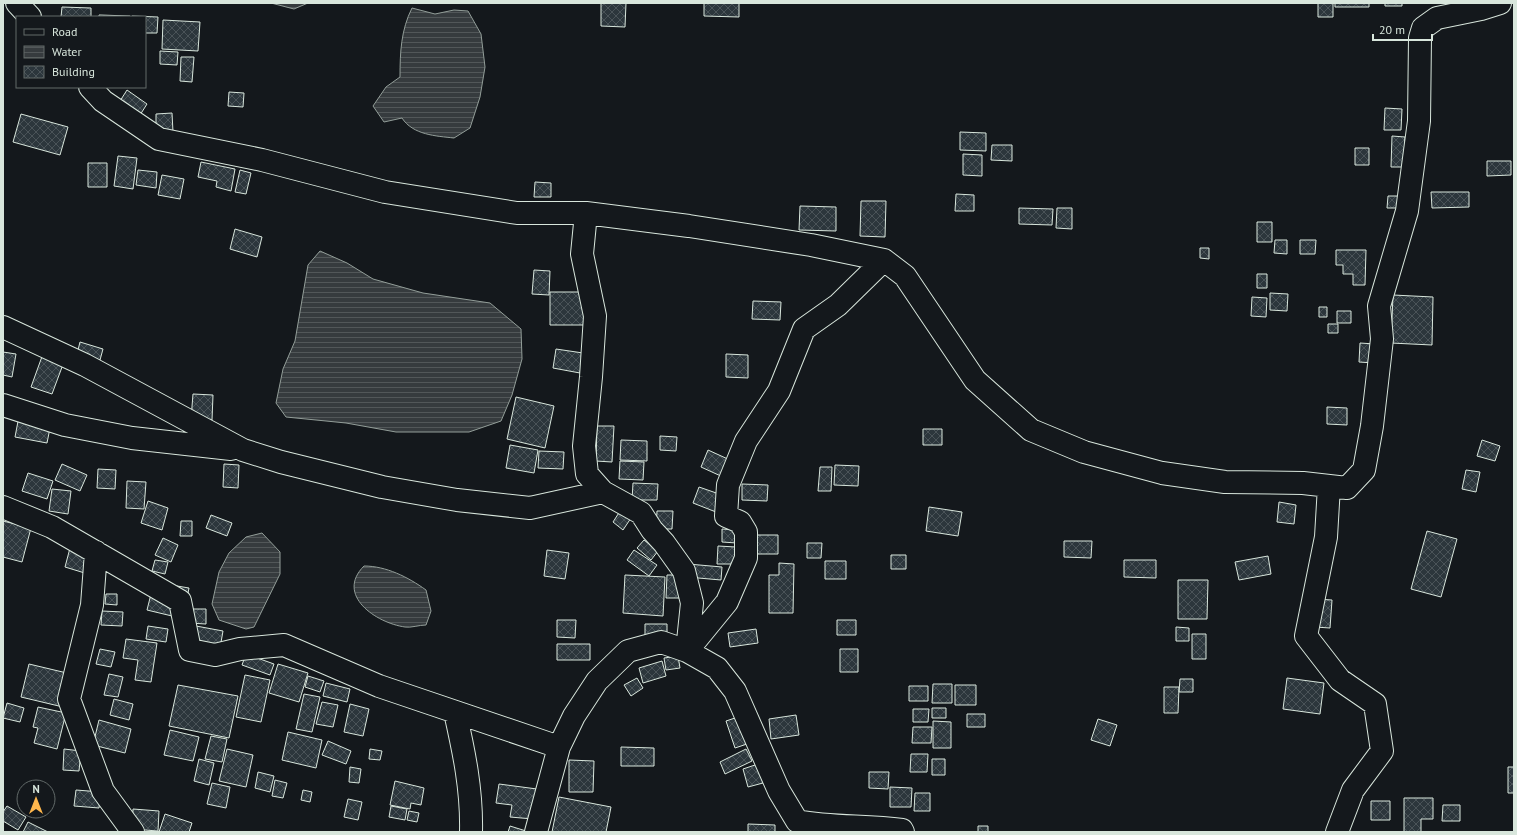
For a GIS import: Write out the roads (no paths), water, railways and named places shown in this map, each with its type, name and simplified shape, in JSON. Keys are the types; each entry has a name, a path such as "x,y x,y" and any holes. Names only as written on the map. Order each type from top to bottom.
{"street":[{"path":"18,3 29,16"},
{"path":"91,88 103,101 158,139 262,160 385,192 517,213 586,213 688,226 811,245 884,260 905,276 975,380 1031,430 1084,452 1162,473 1225,482 1303,482 1347,488 1364,470 1372,426 1382,339 1379,306 1408,211 1419,121 1420,38 1423,28 1437,18 1480,9 1500,3"},
{"path":"586,213 582,254 595,316 584,446 587,474 603,492 641,513 652,530 664,543 684,571 692,603 687,650"},
{"path":"687,650 727,602 746,558 746,532 740,522 726,516 728,485 746,441 779,391 804,329 838,306 884,260"},
{"path":"3,327 85,365 243,450 281,462 382,487 457,500 530,508 603,492"},
{"path":"3,405 65,425 132,438 243,450"},
{"path":"1329,486 1326,537 1306,636 1340,680 1375,704 1382,751 1353,790 1337,832"},
{"path":"3,507 52,527 180,601 190,650 215,655 240,649 284,645 379,686 559,747"},
{"path":"96,552 92,605 70,699 103,791 132,832"},
{"path":"536,832 559,747 574,716 597,681 628,651 661,642 687,650 717,668 735,691 779,791 797,821 822,826 876,826 902,830 903,832"},
{"path":"455,712 467,763 472,807 471,832"}],"water":[{"path":"271,3 308,3 294,9"},
{"path":"412,8 435,14 454,10 468,11 481,34 485,67 480,97 470,128 454,138 425,134 412,128 402,118 384,122 373,106 386,87 400,77 400,59 403,33"},
{"path":"320,251 347,263 373,279 423,293 490,303 521,329 522,359 512,395 501,421 469,432 396,432 346,423 286,417 276,403 283,369 295,341 308,265"},
{"path":"262,533 280,552 280,574 254,627 246,629 219,620 212,604 219,572 229,553 246,537"},
{"path":"364,566 372,566 389,570 412,581 426,590 431,611 426,625 407,627 394,624 382,620 363,606 357,597 354,587 356,577"}]}
